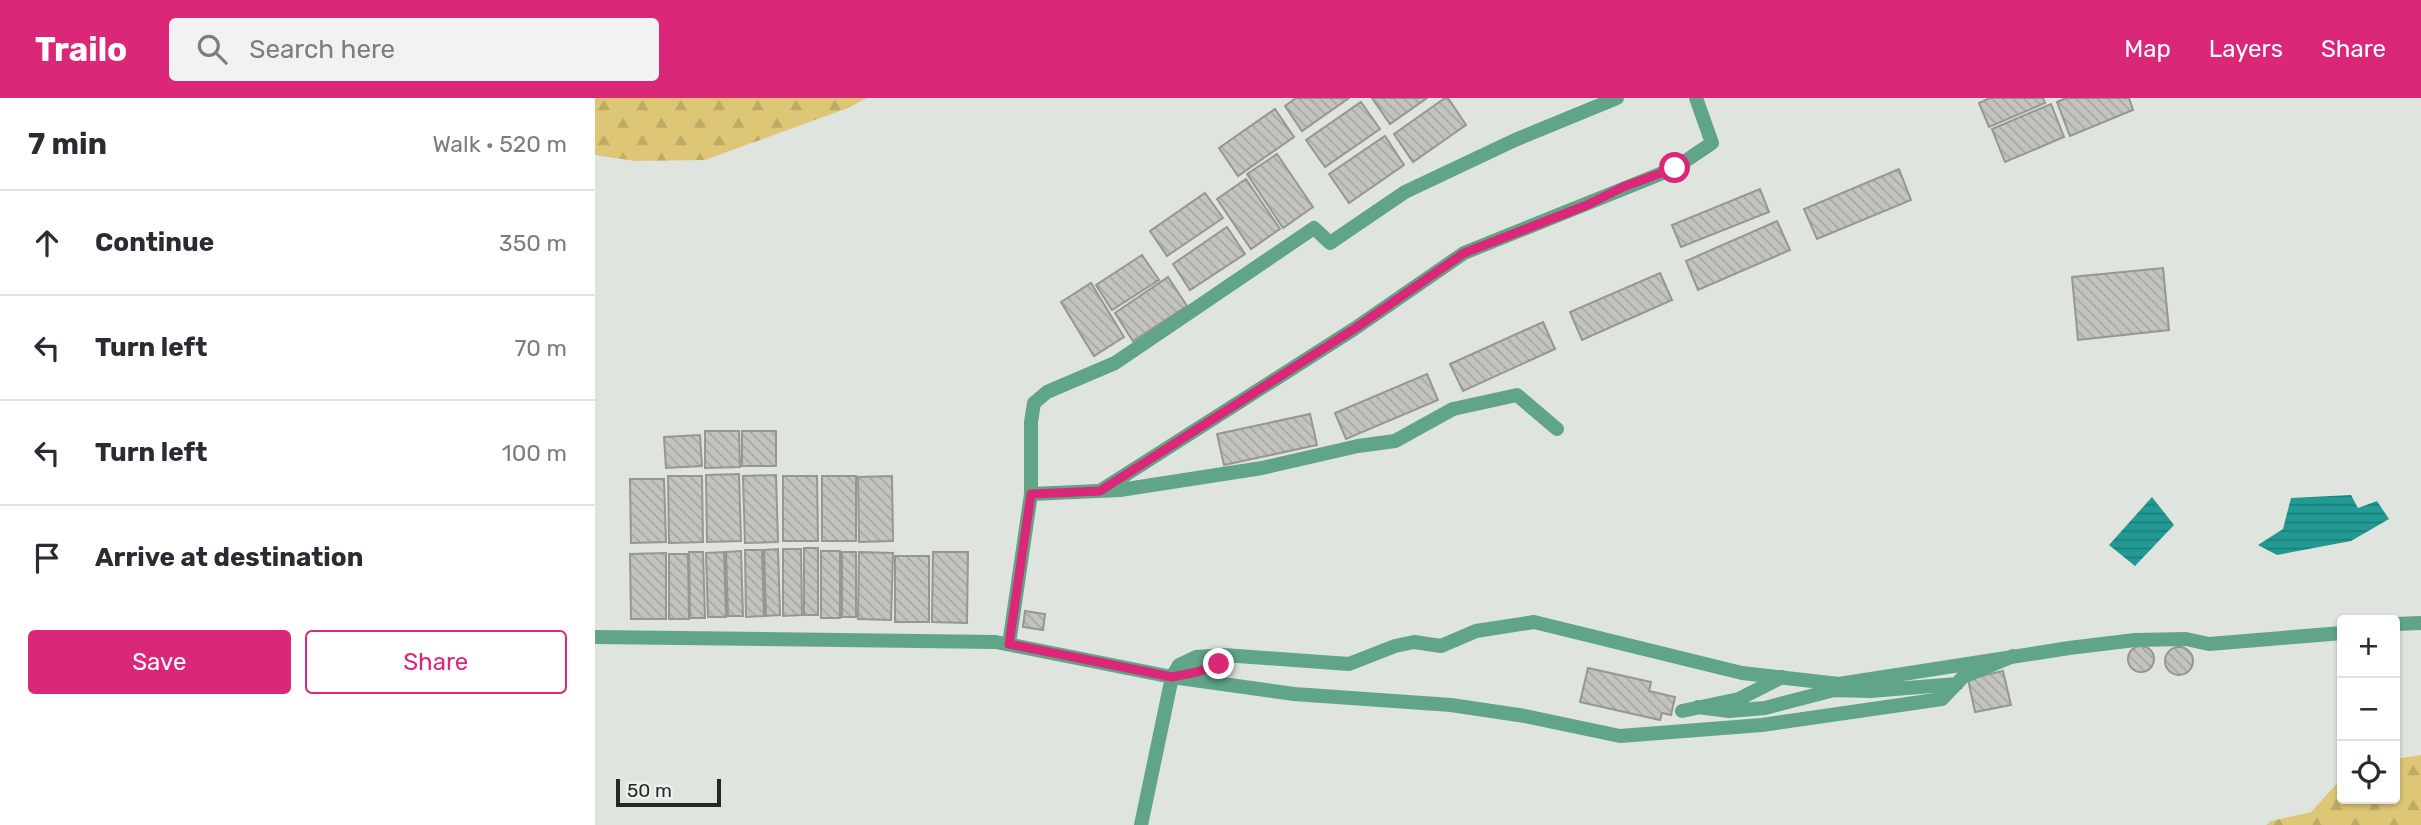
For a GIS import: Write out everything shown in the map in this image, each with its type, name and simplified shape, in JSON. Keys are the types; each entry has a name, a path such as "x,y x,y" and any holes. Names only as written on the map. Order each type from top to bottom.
{"street":[{"path":"1009,644 1031,494 1034,403 1047,392 1115,363 1314,228 1330,243 1405,192 1515,140 1617,98"},
{"path":"1100,491 1354,329 1464,253 1675,168 1712,143 1696,98"},
{"path":"1031,494 1120,490 1262,468 1358,446 1395,441 1453,409 1517,396 1557,429"},
{"path":"1141,825 1172,677 1179,665 1196,657 1224,655 1349,664 1395,646 1414,642 1441,646 1476,631 1534,622 1742,673 1839,684 2013,656 2136,640 2186,639 2209,644 2337,633"},
{"path":"2400,624 2421,623"},
{"path":"595,637 996,642 1172,677 1294,694 1451,705 1524,716 1620,736 1762,725 1942,699 1963,677 2013,656"},
{"path":"1682,711 1739,699 1782,677"},
{"path":"1698,707 1729,710 1765,708 1834,690 1870,691 1957,684"}],"green space":[{"path":"595,98 867,98 848,108 705,160 635,161 595,155"},
{"path":"2421,755 2421,825 2266,825 2271,821 2311,812 2337,783 2337,804 2400,804 2400,758"}],"water":[{"path":"2351,495 2358,508 2377,501 2389,519 2351,541 2277,555 2258,545 2283,529 2291,498"},
{"path":"2152,497 2174,525 2135,566 2109,545"}],"building":[{"path":"1296,98 1349,98 1302,131 1285,106"},
{"path":"1372,98 1427,98 1390,124"},
{"path":"1448,98 1466,125 1413,162 1394,134"},
{"path":"1990,98 2043,98 2045,103 1989,127 1979,103"},
{"path":"2066,98 2129,98 2133,110 2070,136 2057,102"},
{"path":"1361,102 1380,129 1325,167 1306,140"},
{"path":"2051,104 2064,137 2005,162 1992,129"},
{"path":"1275,109 1294,137 1238,176 1219,148"},
{"path":"1385,136 1404,165 1349,203 1329,174"},
{"path":"1277,154 1313,207 1283,228 1247,174"},
{"path":"1899,169 1911,200 1817,239 1804,209"},
{"path":"1246,179 1280,229 1251,249 1217,199"},
{"path":"1760,189 1769,212 1681,247 1672,225"},
{"path":"1205,193 1223,218 1167,256 1150,231"},
{"path":"1777,221 1790,250 1698,290 1686,261"},
{"path":"1227,227 1245,254 1190,290 1173,264"},
{"path":"1142,255 1159,280 1112,310 1096,285"},
{"path":"2163,268 2169,330 2078,340 2072,277"},
{"path":"1660,273 1672,300 1582,340 1570,312"},
{"path":"1168,277 1187,306 1133,341 1115,313"},
{"path":"1091,283 1124,337 1094,356 1061,302"},
{"path":"1543,322 1555,349 1463,391 1450,364"},
{"path":"1427,374 1438,400 1346,439 1335,413"},
{"path":"1310,414 1317,445 1224,465 1217,434"},
{"path":"705,431 739,431 740,467 705,468"},
{"path":"742,431 776,431 776,466 742,466"},
{"path":"700,435 702,466 666,468 664,437"},
{"path":"739,474 741,541 707,542 706,475"},
{"path":"776,475 778,542 745,543 743,476"},
{"path":"668,476 702,476 703,542 669,543"},
{"path":"783,476 817,476 818,541 783,541"},
{"path":"822,476 856,476 856,541 822,541"},
{"path":"892,476 893,541 859,542 858,477"},
{"path":"630,479 664,479 666,542 631,543"},
{"path":"804,548 818,548 818,615 804,615"},
{"path":"778,549 780,615 766,616 764,550"},
{"path":"783,549 801,549 802,615 783,616"},
{"path":"745,550 762,550 764,616 746,617"},
{"path":"741,551 743,616 728,616 726,552"},
{"path":"821,551 840,551 840,618 821,618"},
{"path":"689,552 703,552 705,618 690,618"},
{"path":"724,552 726,617 708,617 706,553"},
{"path":"842,552 856,552 856,617 842,617"},
{"path":"859,552 893,553 891,620 858,619"},
{"path":"933,552 968,552 967,623 932,622"},
{"path":"666,553 666,619 631,619 630,554"},
{"path":"669,554 688,554 689,619 669,619"},
{"path":"895,556 929,556 929,622 895,622"},
{"path":"1025,611 1045,614 1043,630 1023,627"},
{"path":"2141,646 2150,650 2154,659 2150,668 2141,672 2132,668 2128,659 2132,650"},
{"path":"2179,647 2189,651 2193,661 2189,671 2179,675 2169,671 2165,661 2169,651"},
{"path":"1588,668 1651,682 1649,691 1675,697 1671,715 1662,713 1660,720 1580,702"},
{"path":"2003,671 2011,705 1975,712 1968,679"}],"route":[{"path":"1219,664 1172,677 1009,644 1031,494 1100,491 1354,329 1464,253 1675,168"}]}
